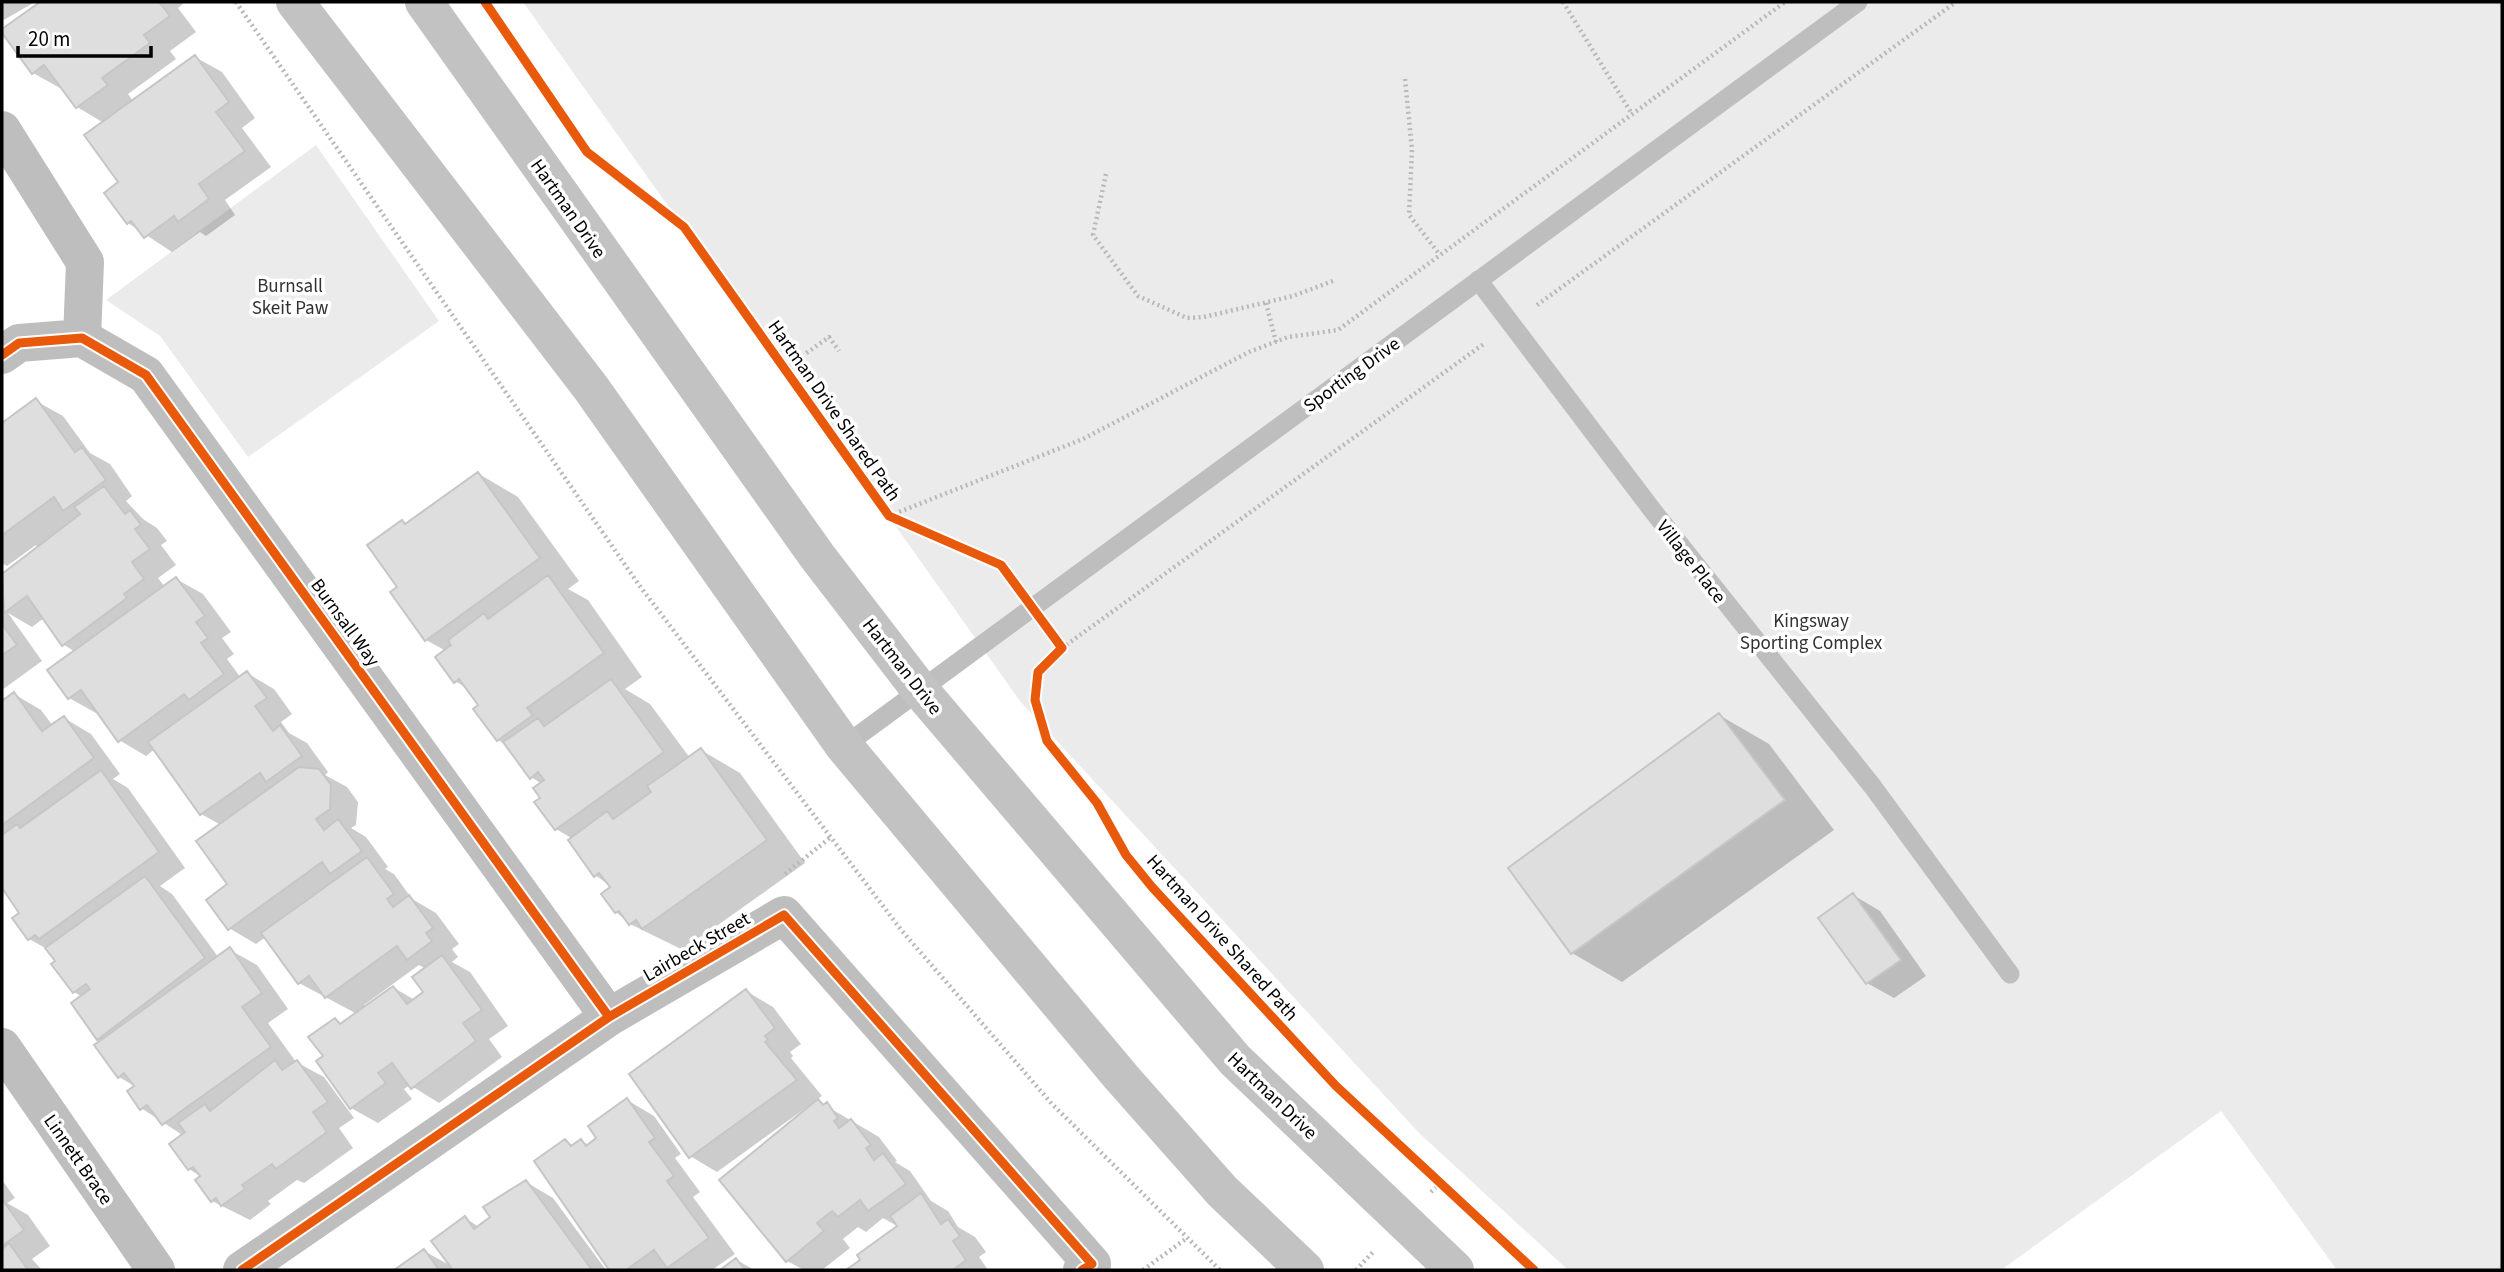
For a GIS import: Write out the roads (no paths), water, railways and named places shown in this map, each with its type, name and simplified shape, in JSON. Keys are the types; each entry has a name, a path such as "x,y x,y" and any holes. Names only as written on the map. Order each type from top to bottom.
{"main road":[{"path":"295,2 591,388 844,746 1122,1078 1222,1191 1305,1270"},
{"name":"Hartman Drive","path":"424,2 817,555 920,690 1235,1060 1455,1270"}],"street":[{"path":"2,131 85,262 82,338 19,343 2,355"},
{"name":"Burnsall Way","path":"82,338 146,375 609,1017"},
{"name":"Lairbeck Street","path":"242,1270 609,1017 784,915 1087,1267"},
{"name":"Linnett Brace","path":"2,1047 156,1270"}],"lane":[{"name":"Sporting Drive","path":"844,746 1858,2"},
{"name":"Village Place","path":"1478,280 1653,511 1874,787 2010,974"}],"park label":[{"name":"Burnsall Skeit Paw","path":"290,296"},
{"name":"Kingsway Sporting Complex","path":"1811,631"}]}
